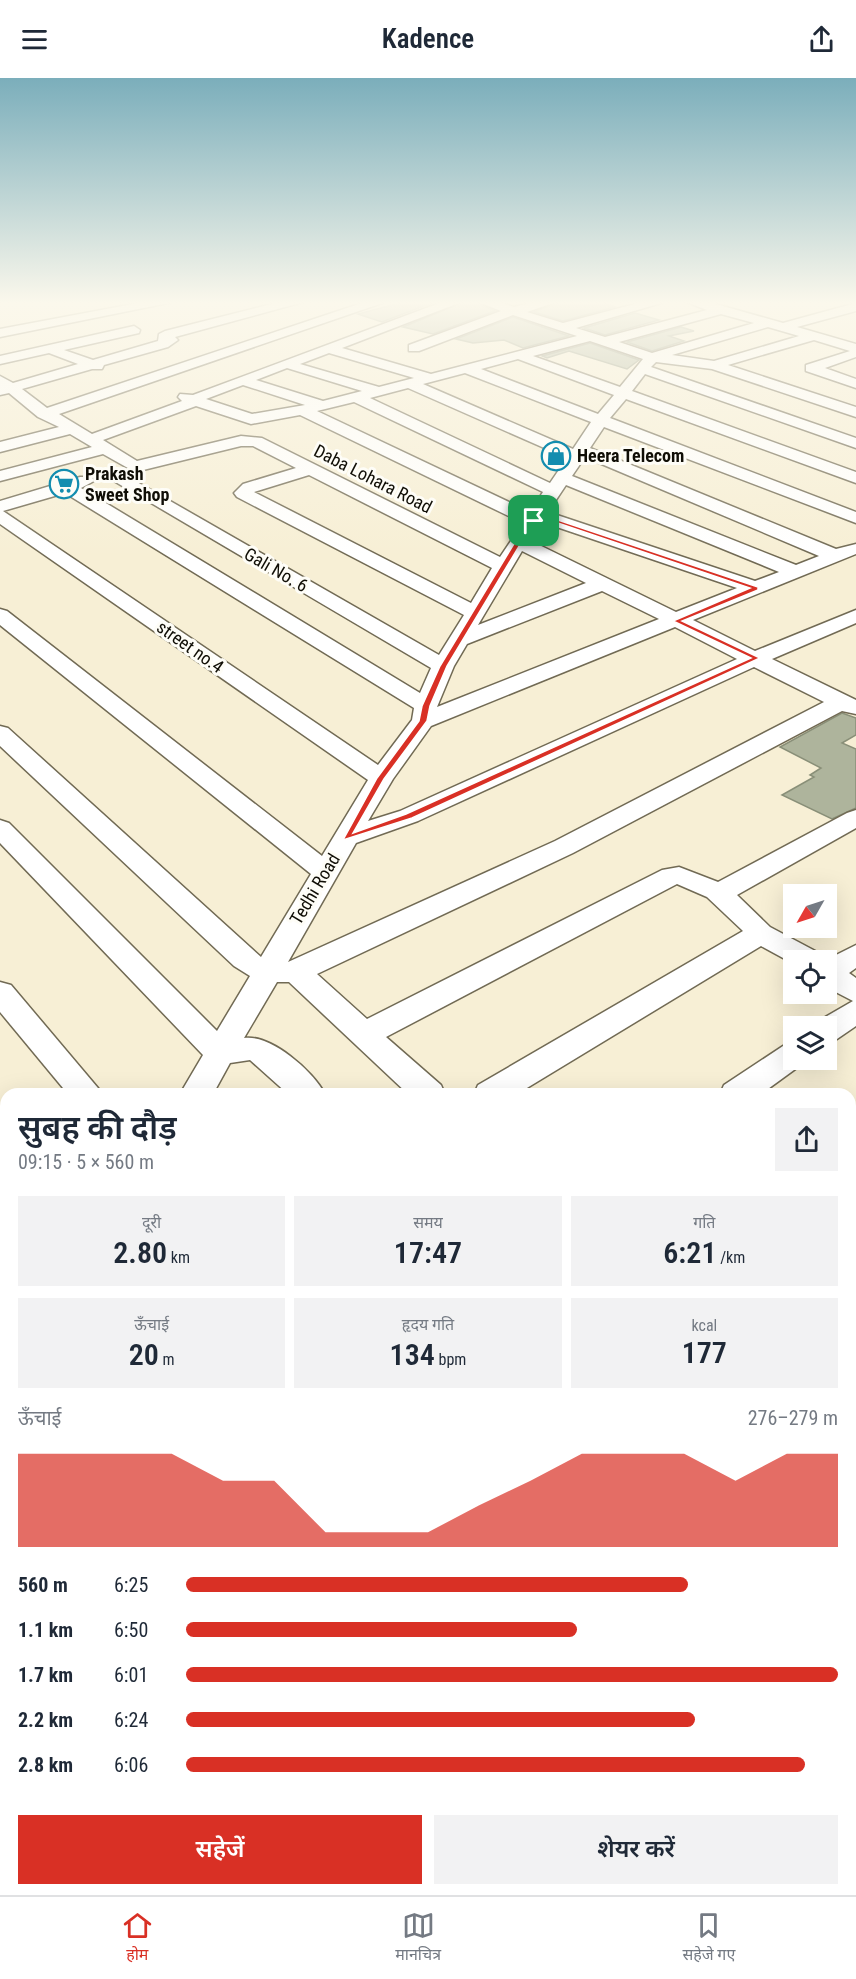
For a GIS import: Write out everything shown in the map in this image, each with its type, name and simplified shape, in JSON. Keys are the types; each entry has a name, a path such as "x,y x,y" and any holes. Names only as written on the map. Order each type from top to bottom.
{"street":[{"path":"5,386 40,413 135,467"},
{"path":"11,407 40,413 130,386"},
{"path":"153,386 251,419 317,411 356,397 403,386"},
{"path":"89,440 230,386"},
{"path":"257,386 317,411 536,518 756,588"},
{"path":"360,386 378,391"},
{"path":"67,487 424,713 676,621 844,552 579,454 415,386"},
{"path":"509,386 856,518"},
{"path":"603,386 856,478"},
{"name":"Tedhi Road","path":"200,1088 220,1053 282,972 325,871 381,778 424,713 443,666 503,566 599,422 629,386"},
{"path":"707,386 856,443"},
{"path":"777,386 856,412"},
{"path":"356,397 558,485 797,572"},
{"path":"292,428 317,411"},
{"path":"0,447 70,429"},
{"path":"0,507 135,467 272,434"},
{"name":"Daba Lohara Road","path":"252,440 503,566"},
{"path":"0,477 104,449"},
{"path":"310,469 249,488 243,493 476,613"},
{"name":"Gali No. 6","path":"110,474 443,666"},
{"name":"street no.4","path":"0,516 381,778"},
{"path":"518,542 849,706"},
{"path":"460,639 602,584"},
{"path":"0,615 325,871"},
{"path":"346,838 409,816 756,658 856,616"},
{"path":"282,972 564,847 849,706"},
{"path":"0,733 244,959 282,972 363,1035 422,1088"},
{"path":"363,1035 672,876 685,875 705,888 717,891 729,888 856,818"},
{"path":"0,828 220,1053 255,1048 269,1057 303,1088"},
{"path":"717,891 757,928 758,932 790,950"},
{"path":"500,1088 751,940 758,932"},
{"path":"837,962 856,955"},
{"path":"837,979 856,992"},
{"path":"0,992 82,1088"},
{"path":"837,1024 856,1011"},
{"path":"745,1088 783,1062"}],"building":[{"path":"842,713 856,718 856,735 842,743 856,749 856,808 832,819 782,795 814,777 810,775 821,768 780,747"}],"place":[{"name":"Heera Telecom","path":"556,456"},
{"name":"Prakash Sweet Shop","path":"64,484"}],"route":[{"path":"539,515 756,588 676,621 756,658 409,816 346,838 381,778 423,721 426,706 443,666 518,542 534,521 539,515"}]}
